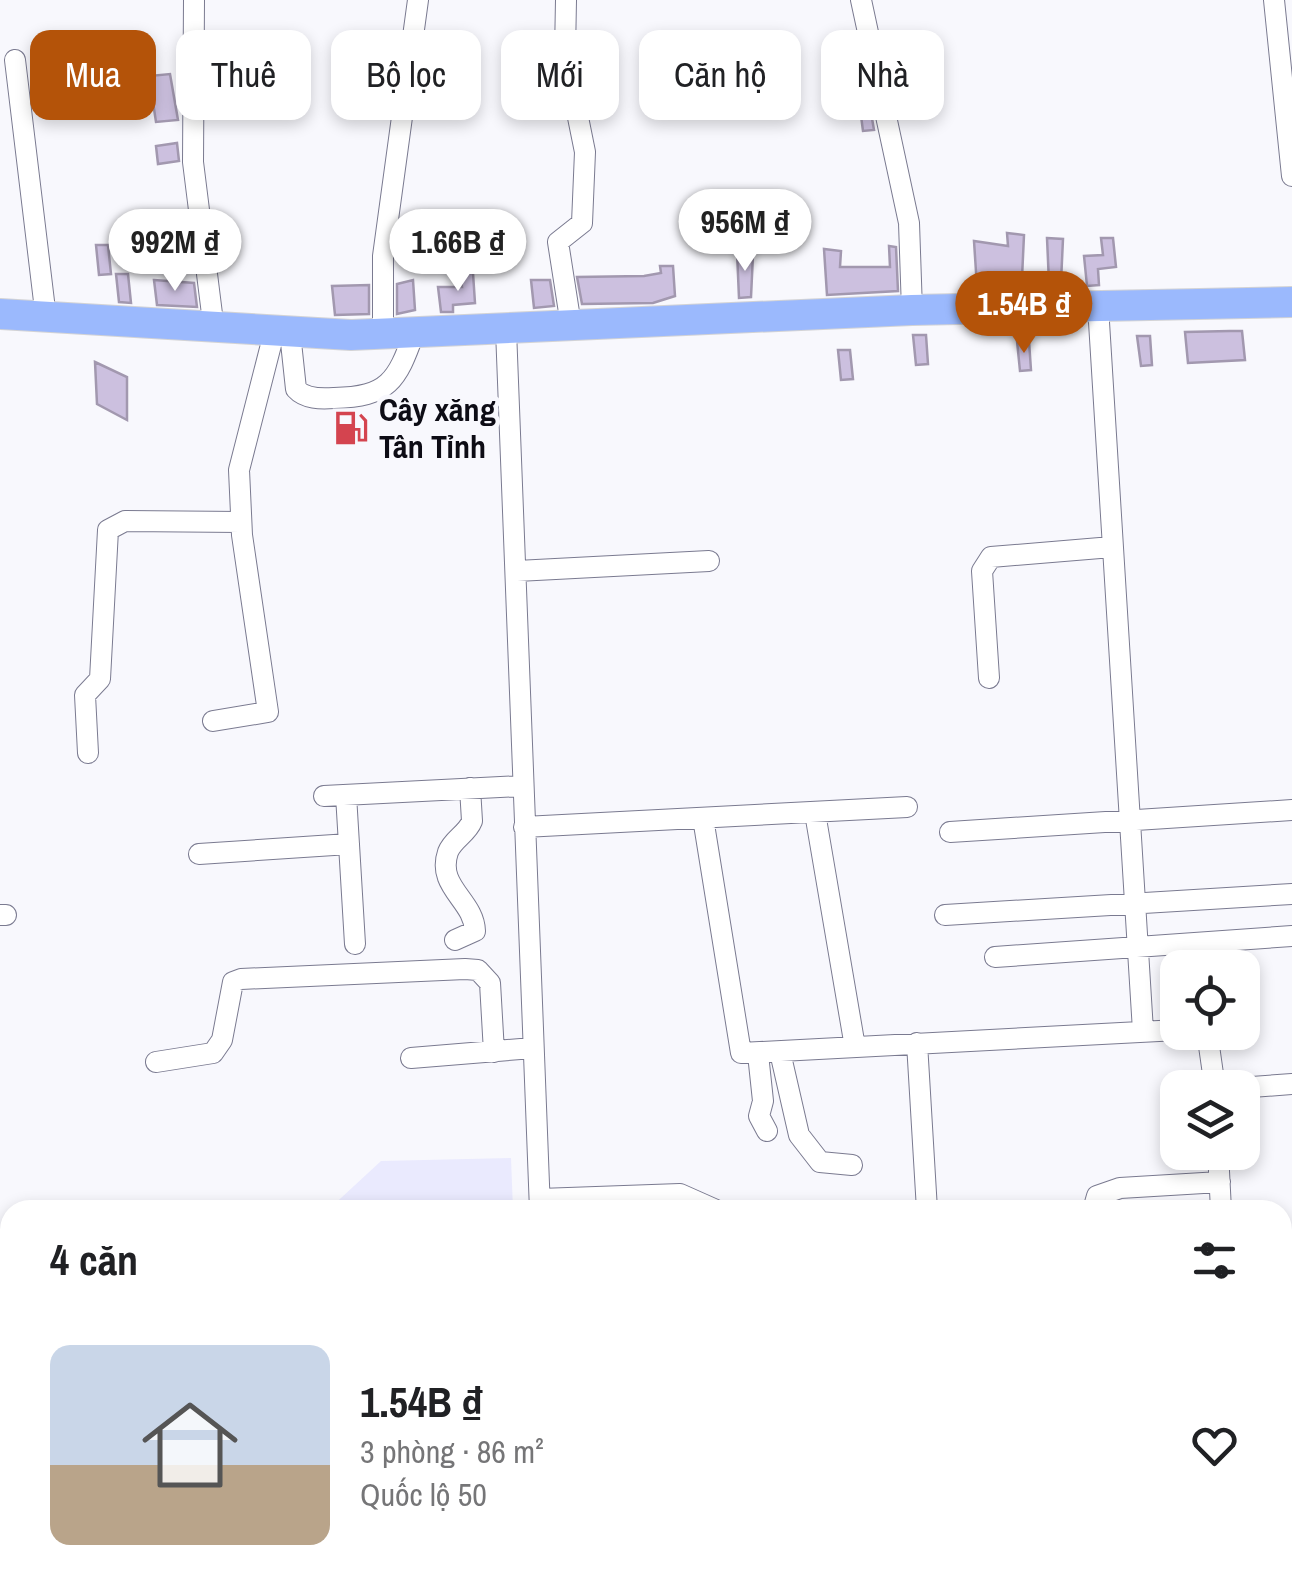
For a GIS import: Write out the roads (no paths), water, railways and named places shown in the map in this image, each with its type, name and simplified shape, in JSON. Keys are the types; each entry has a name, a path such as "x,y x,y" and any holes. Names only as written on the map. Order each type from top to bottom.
{"highway":[{"path":"0,314 214,330 399,334 912,310 1292,302"}],"street":[{"path":"194,0 194,162 214,330"},
{"path":"282,333 296,390 302,396 372,395 385,388 403,364 383,256 418,0"},
{"path":"566,0 565,53 585,152 582,223 558,242 572,326"},
{"path":"861,0 909,222 912,310"},
{"path":"1274,0 1292,176"},
{"path":"15,60 46,318"},
{"path":"1098,306 1144,1031"},
{"path":"506,330 540,1200"},
{"path":"213,720 268,712 241,522 239,470 282,333"},
{"path":"88,753 85,695 100,679 108,530 125,521 241,522"},
{"path":"989,678 982,571 991,557 1112,547"},
{"path":"517,571 710,561"},
{"path":"324,796 522,786"},
{"path":"455,940 476,931 473,912 454,893 447,872 449,851 472,821 470,788"},
{"path":"346,795 355,944"},
{"path":"524,827 908,808"},
{"path":"950,832 1292,810"},
{"path":"815,812 856,1047"},
{"path":"702,818 738,1049 769,1053 1160,1031"},
{"path":"200,854 349,844"},
{"path":"945,915 1292,894"},
{"path":"996,957 1292,936"},
{"path":"156,1062 213,1053 222,1040 233,982 241,979 465,969 478,970 490,983 494,1052"},
{"path":"917,1043 926,1200"},
{"path":"410,1058 533,1048"},
{"path":"767,1131 758,1116 769,1053"},
{"path":"769,1053 803,1144 820,1162 852,1164"},
{"path":"1260,1086 1292,1084"},
{"path":"1219,1170 1221,1200"},
{"path":"1096,1200 1097,1196 1120,1188 1220,1182"},
{"path":"596,1200 680,1194 694,1200"}],"place":[{"name":"Cây xăng Tân Tỉnh","path":"351,428"}]}
